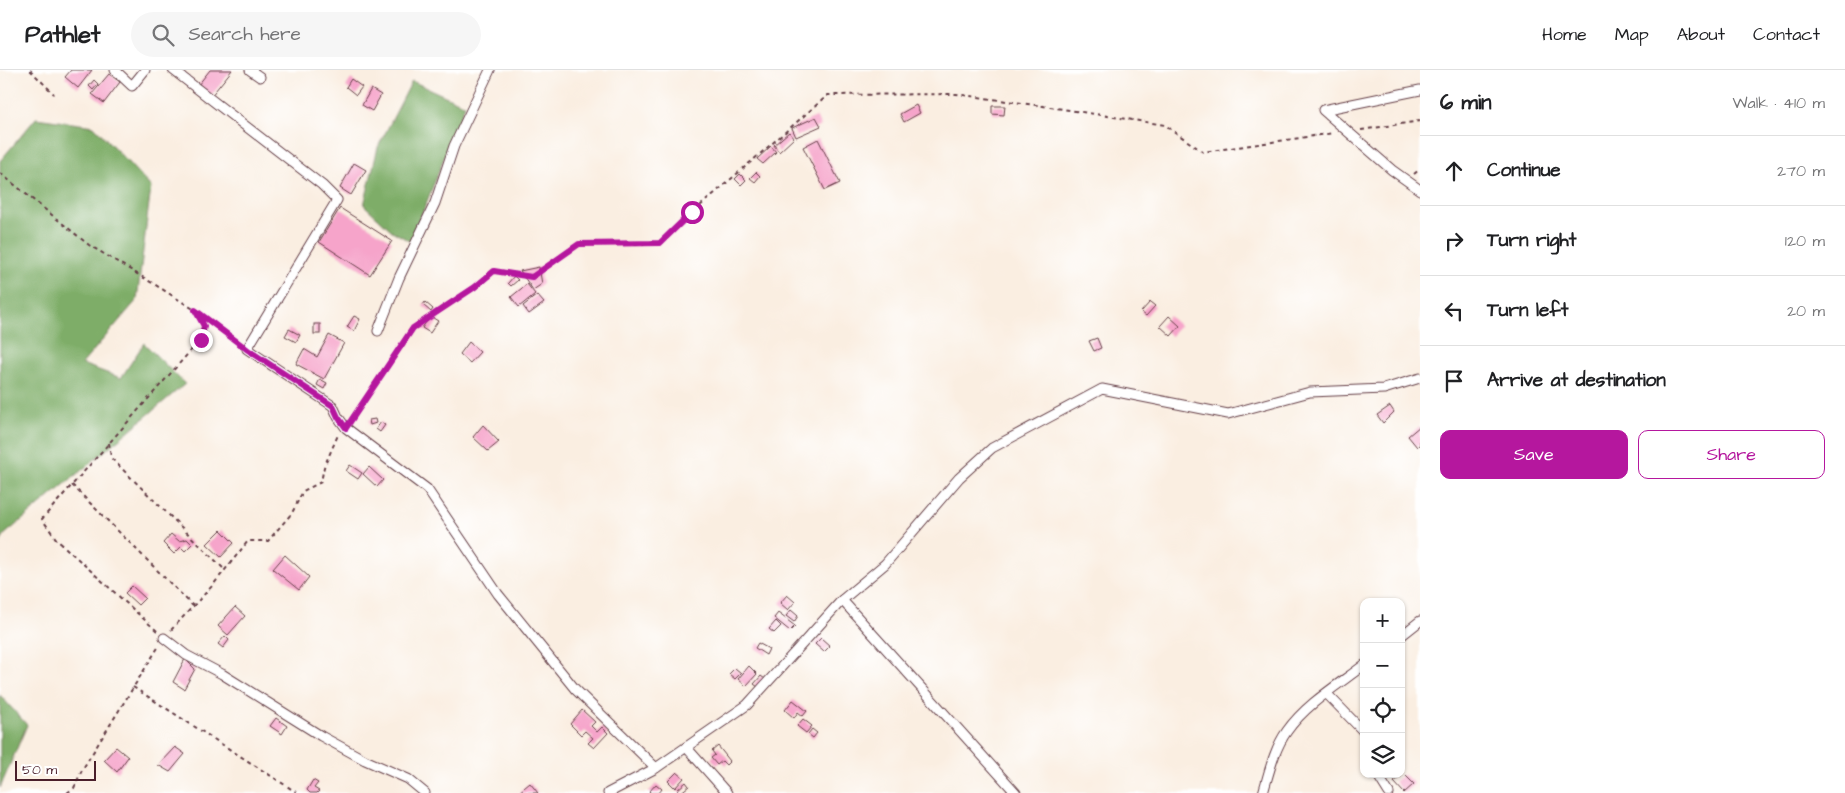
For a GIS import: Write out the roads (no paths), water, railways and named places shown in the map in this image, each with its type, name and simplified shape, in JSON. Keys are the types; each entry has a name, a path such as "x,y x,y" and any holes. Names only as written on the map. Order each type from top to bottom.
{"street":[{"path":"115,70 132,86 145,70"},
{"path":"173,70 322,185 337,200 248,350 333,406 346,428 427,490 498,594 569,682 656,768"},
{"path":"250,70 260,78"},
{"path":"378,331 399,278 435,203 454,146 490,70"},
{"path":"1420,90 1323,110 1392,170 1420,190"},
{"path":"608,793 656,768 747,705 842,600 885,564 959,478 992,448 1102,389 1228,414 1310,392 1384,388 1420,378"},
{"path":"842,600 1016,793"},
{"path":"1405,633 1420,621"},
{"path":"164,638 186,654 222,674 321,736 366,760 408,779 425,793"},
{"path":"1263,793 1273,760 1286,732 1306,710 1360,668"},
{"path":"1327,694 1360,728"},
{"path":"686,747 727,793"},
{"path":"1380,778 1389,793"}]}
